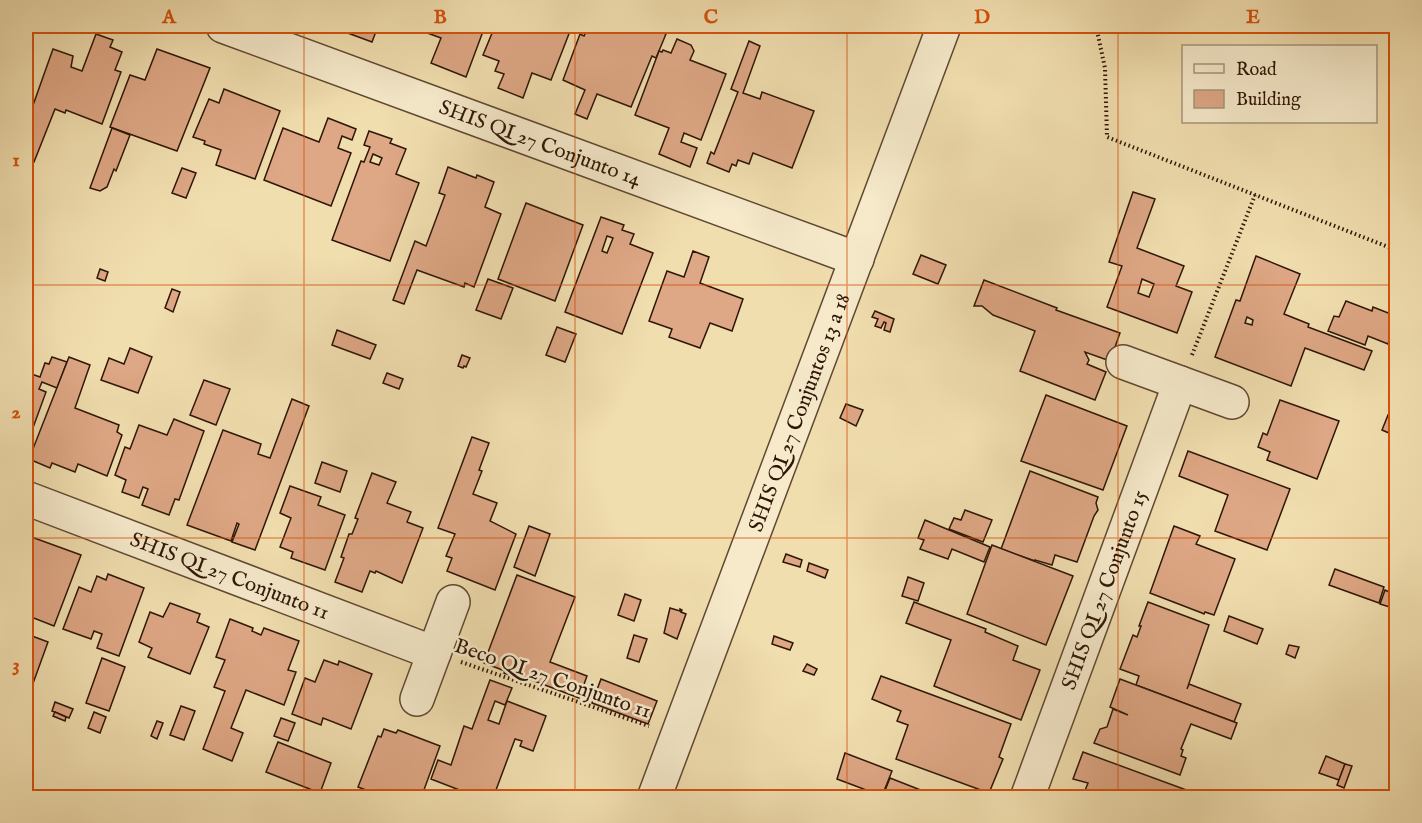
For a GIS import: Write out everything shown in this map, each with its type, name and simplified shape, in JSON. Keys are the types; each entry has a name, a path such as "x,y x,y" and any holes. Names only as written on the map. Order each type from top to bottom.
{"street":[{"name":"SHIS QI 27 Conjunto 14","path":"223,26 857,259"},
{"name":"SHIS QI 27 Conjuntos 13 a 18","path":"654,798 944,26"},
{"path":"1123,362 1232,402"},
{"name":"SHIS QI 27 Conjunto 15","path":"1027,798 1180,383"},
{"name":"SHIS QI 27 Conjunto 11","path":"26,498 434,653"},
{"path":"417,699 453,602"}],"path":[{"path":"1096,26 1105,68 1107,136 1396,250"},
{"path":"1180,383 1255,194"},
{"name":"Beco QI 27 Conjunto 11","path":"434,653 651,727"}],"building":[{"path":"347,26 378,26 372,42 345,32"},
{"path":"408,26 485,26 466,77 431,63 441,38"},
{"path":"495,26 572,26 551,80 532,73 523,98 498,88 504,74 495,71 499,61 483,55"},
{"path":"583,26 645,26 666,34 656,58 652,56 631,107 597,94 587,119 575,114 585,90 563,80 580,34 584,36 587,30 582,28"},
{"path":"96,34 113,40 110,47 122,52 115,70 121,72 102,124 66,110 65,113 55,109 34,162 26,159 26,125 53,49 73,56 71,67 82,71"},
{"path":"677,39 691,45 694,51 690,60 726,74 701,140 684,133 681,142 697,148 690,167 659,154 669,128 635,115 659,51 671,53"},
{"path":"749,41 760,46 743,93 760,99 762,92 814,111 792,168 753,153 749,164 738,160 736,166 732,164 729,172 707,163 711,152 714,154 738,92 731,89"},
{"path":"157,49 210,68 177,151 110,127 130,75 145,80"},
{"path":"26,57 32,59 26,76"},
{"path":"26,77 31,79 26,95"},
{"path":"224,89 280,111 255,179 216,165 221,150 193,137 209,99 219,103"},
{"path":"328,118 356,129 352,140 342,136 338,148 351,153 331,206 264,180 283,128 319,142"},
{"path":"112,128 130,135 116,171 114,169 107,187 100,191 90,188"},
{"path":"369,131 392,139 390,143 406,149 396,174 419,183 390,261 332,240 361,161 364,162 370,147 364,145","holes":["373,154 382,158 379,165 370,162"]},
{"path":"448,167 494,182 485,207 501,214 474,287 465,283 464,287 417,270 404,304 393,300 415,241 426,246 445,195 439,193"},
{"path":"182,168 196,173 186,198 172,193"},
{"path":"1133,192 1155,199 1137,248 1184,266 1176,286 1192,292 1177,333 1107,307 1122,266 1109,262","holes":["1142,279 1154,284 1149,297 1138,293"]},
{"path":"526,203 583,225 555,301 498,279"},
{"path":"601,217 624,225 622,230 634,234 630,244 653,253 622,334 565,312","holes":["607,236 613,238 607,253 602,251"]},
{"path":"693,251 709,257 700,283 743,299 732,331 710,323 700,348 669,337 672,329 649,321 667,271 684,277"},
{"path":"921,255 946,265 938,284 913,274"},
{"path":"1256,256 1300,274 1284,314 1309,324 1308,327 1372,351 1364,370 1305,348 1291,386 1215,357 1236,300 1240,301","holes":["1247,317 1253,320 1252,325 1245,323"]},
{"path":"100,269 108,272 105,281 97,278"},
{"path":"488,279 513,288 501,319 476,310"},
{"path":"984,280 1057,308 1056,310 1120,333 1110,361 1085,352 1089,360 1087,364 1106,372 1095,400 1020,371 1035,331 993,315 982,306 974,306"},
{"path":"172,289 180,292 173,312 165,308"},
{"path":"1346,301 1372,311 1373,307 1396,316 1396,331 1393,330 1388,344 1368,336 1365,345 1328,331 1334,316 1339,317"},
{"path":"875,311 894,319 890,332 884,330 886,323 884,322 881,328 875,326 878,319 872,317"},
{"path":"557,327 576,334 565,362 546,355"},
{"path":"337,330 376,345 370,359 332,345"},
{"path":"130,348 152,357 138,393 101,380 109,358 124,364"},
{"path":"462,355 470,358 466,367 463,368 458,366"},
{"path":"52,357 67,362 57,388 42,382 39,389 46,392 30,436 26,434 26,372 40,377 45,363 49,364"},
{"path":"69,357 90,365 75,408 119,425 117,432 122,435 107,476 78,464 75,472 52,463 50,468 29,459"},
{"path":"387,373 403,379 399,389 383,383"},
{"path":"204,380 230,389 216,425 190,415"},
{"path":"1046,395 1127,426 1103,490 1021,461"},
{"path":"292,399 309,406 255,550 232,542 239,524 237,523 231,541 187,525 223,430 261,444 258,454 270,458"},
{"path":"1280,400 1339,421 1317,479 1267,460 1270,452 1258,447 1263,433 1267,435"},
{"path":"846,404 863,410 856,426 840,418"},
{"path":"1388,415 1396,418 1396,436 1382,430"},
{"path":"174,419 204,431 179,500 175,499 169,515 142,505 148,489 143,487 139,498 122,492 126,480 115,475 125,447 130,449 139,425 167,435"},
{"path":"472,437 489,443 473,494 497,503 490,521 516,534 495,590 447,571 452,558 446,556 455,534 438,528"},
{"path":"1188,451 1290,489 1267,550 1215,531 1228,495 1179,476"},
{"path":"322,462 347,471 340,492 315,483"},
{"path":"1030,471 1098,497 1096,503 1098,510 1077,562 1055,555 1052,565 1001,549"},
{"path":"372,473 396,482 387,503 411,512 407,522 423,528 402,583 376,571 375,573 370,571 362,592 335,582 344,558 341,557 349,534 352,534 358,519 355,518"},
{"path":"290,486 321,497 318,505 345,515 325,570 291,558 293,552 280,547 291,518 280,513"},
{"path":"965,510 992,520 983,542 949,529 954,518 961,520"},
{"path":"925,520 990,547 984,562 952,549 948,559 920,549 924,540 918,538"},
{"path":"529,526 550,534 535,576 514,567"},
{"path":"1174,526 1200,536 1196,544 1235,559 1214,615 1205,612 1204,614 1150,593"},
{"path":"26,535 81,555 54,626 26,615"},
{"path":"992,545 1073,576 1046,645 967,614"},
{"path":"786,554 802,560 800,567 783,562"},
{"path":"809,563 828,570 825,578 807,571"},
{"path":"1335,569 1384,587 1379,603 1329,585"},
{"path":"108,574 144,588 119,656 97,648 102,634 94,631 91,639 63,629 79,587 91,592 97,576 106,580"},
{"path":"517,575 575,597 550,662 587,676 579,698 524,677 523,680 504,673 505,671 484,663"},
{"path":"908,577 924,583 918,601 902,596"},
{"path":"1385,590 1396,595 1396,609 1380,604"},
{"path":"625,594 641,600 634,621 618,615"},
{"path":"914,602 986,629 985,632 1018,646 1013,660 1040,670 1021,720 934,686 951,640 906,623"},
{"path":"1148,602 1209,625 1187,689 1189,684 1241,704 1234,722 1136,685 1139,676 1120,669 1133,635 1137,637"},
{"path":"170,603 200,614 197,622 209,627 190,674 148,657 152,648 139,642 150,612 163,617"},
{"path":"670,608 680,611 680,609 686,614 677,639 664,633"},
{"path":"1229,616 1263,629 1257,644 1224,631"},
{"path":"230,619 253,628 252,631 261,635 264,628 299,641 288,670 296,672 284,705 246,690 231,728 243,733 232,761 203,749 225,691 214,687 225,660 216,657"},
{"path":"634,635 647,639 639,662 627,658"},
{"path":"32,636 48,642 27,700 26,654"},
{"path":"774,636 793,643 790,650 772,644"},
{"path":"1289,645 1299,647 1295,658 1286,654"},
{"path":"102,658 125,667 109,711 86,703"},
{"path":"324,660 338,665 339,661 372,674 351,729 323,718 321,725 292,714 305,678 315,682"},
{"path":"807,664 817,669 814,675 803,671"},
{"path":"881,676 1011,724 999,757 1003,759 989,793 896,759 908,725 897,721 901,711 872,699"},
{"path":"601,679 657,701 648,724 592,703"},
{"path":"1120,679 1237,723 1231,739 1191,724 1181,749 1183,750 1181,756 1186,758 1180,775 1094,743 1100,729 1107,727 1113,709 1128,715 1110,707"},
{"path":"490,680 512,688 505,705 495,701 488,720 499,724 507,701 546,716 533,751 520,746 522,741 515,739 493,798 480,798 431,779 438,760 451,765 464,726 472,729"},
{"path":"55,702 73,709 69,718 52,711"},
{"path":"181,706 195,711 184,740 170,735"},
{"path":"55,712 66,717 65,721 53,716"},
{"path":"94,712 106,717 100,733 88,728"},
{"path":"281,718 295,723 288,741 274,736"},
{"path":"157,721 163,723 157,739 151,736"},
{"path":"384,729 396,733 398,730 440,746 421,798 387,798 358,787 378,736 381,737"},
{"path":"278,742 331,763 320,793 266,772"},
{"path":"1083,752 1200,795 1199,798 1082,798 1088,783 1073,779"},
{"path":"845,753 892,771 882,796 837,779"},
{"path":"1326,756 1345,764 1339,780 1319,773"},
{"path":"1345,764 1352,766 1344,788 1337,785"},
{"path":"890,778 941,798 882,798"}]}
